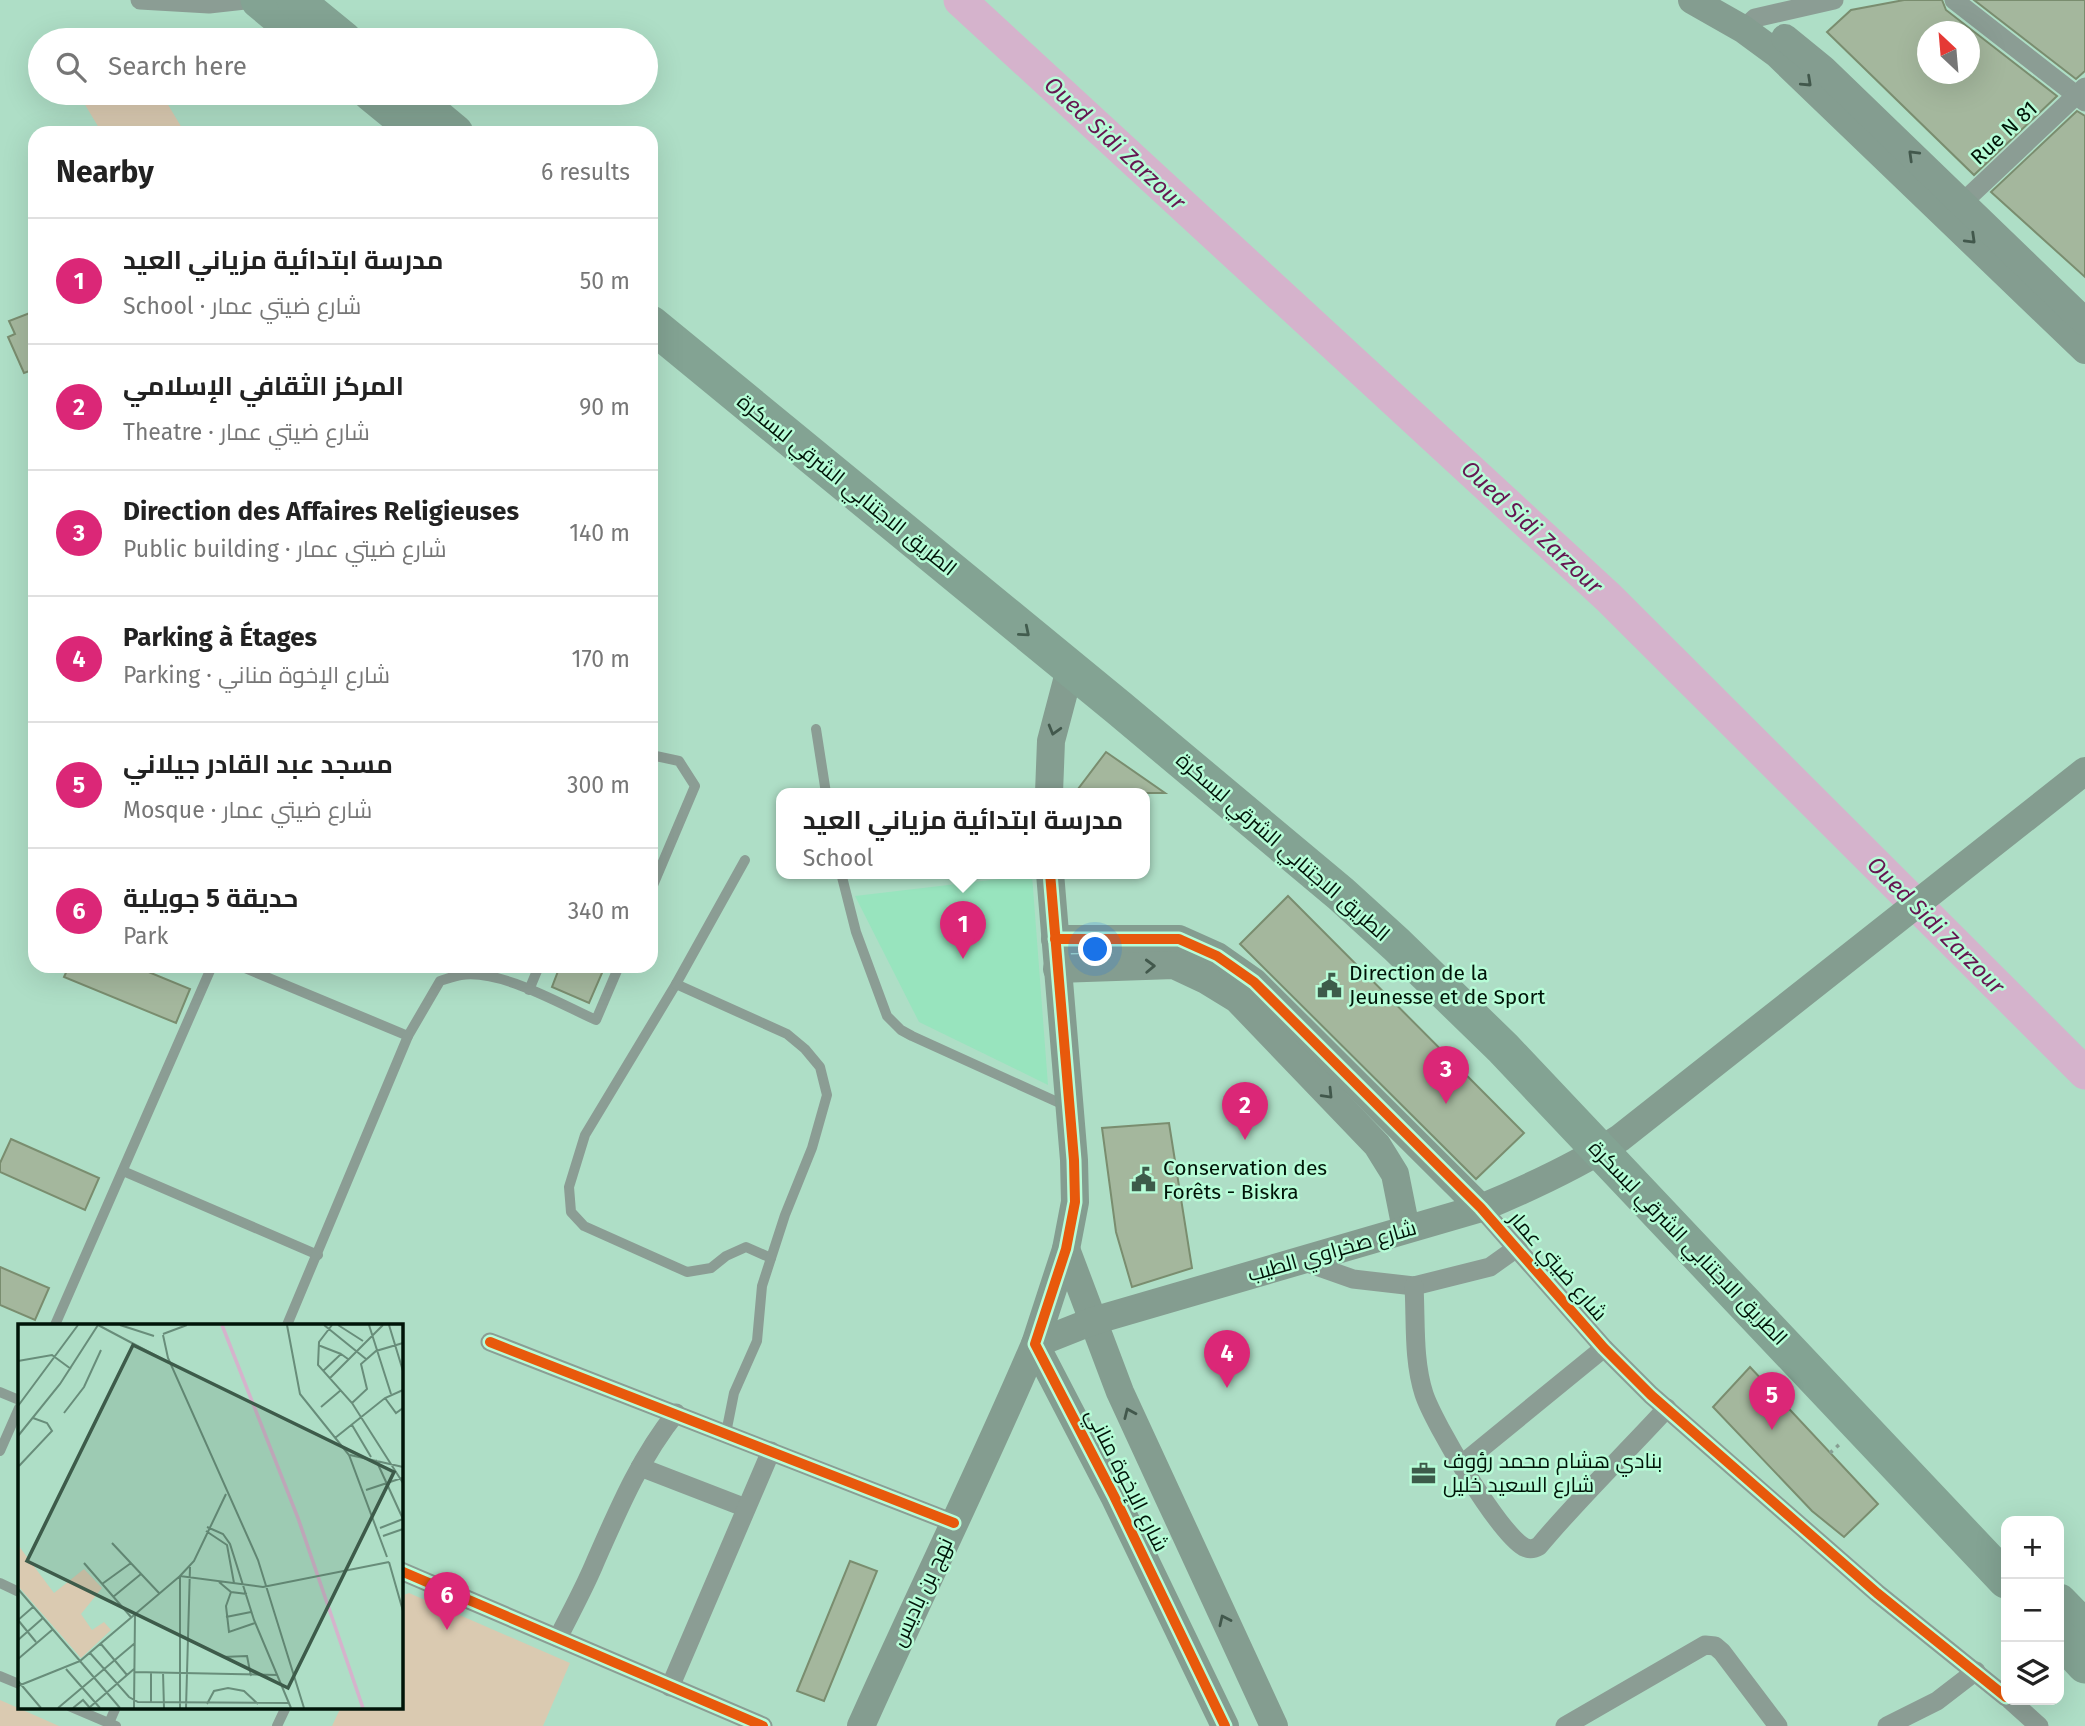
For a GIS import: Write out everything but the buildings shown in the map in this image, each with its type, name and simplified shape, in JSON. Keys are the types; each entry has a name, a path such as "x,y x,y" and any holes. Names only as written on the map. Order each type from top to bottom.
{"highway":[{"path":"259,0 293,28"},
{"path":"295,0 329,28"},
{"path":"386,105 411,126"},
{"path":"421,105 447,126"},
{"name":"الطريق الاجتنابي الشرقي لبسكرة","path":"658,302 1084,650 1348,872 1485,996 1610,1144 1816,1377 2005,1579"},
{"name":"الطريق الاجتنابي الشرقي لبسكرة","path":"658,330 838,475 1268,832 1388,937 1610,1144 2001,1542"},
{"path":"2064,1607 2085,1629"},
{"path":"2064,1642 2085,1665"}],"street":[{"path":"140,0 209,4 245,0"},
{"path":"1692,0 1786,38 1823,69 2085,322"},
{"path":"1727,0 1777,54 2085,350"},
{"path":"1749,24 1834,0"},
{"name":"Rue N 81","path":"1954,0 2082,95 1962,203"},
{"path":"1049,788 1051,741 1070,669"},
{"name":"شارع صخراوي الطيب","path":"1035,1344 1093,1321 1481,1208 1527,1189 1610,1144 2085,771"},
{"path":"1035,1344 1066,1249 1075,1202 1050,879"},
{"name":"شارع ضيتي عمار","path":"1055,939 1179,940 1217,956 1245,990 1428,1155 1481,1208 1604,1348 1651,1395 1877,1593 2001,1692"},
{"path":"1057,969 1174,965 1206,980 1245,990 1377,1145 1395,1174 1406,1229"},
{"path":"1395,1174 1428,1155"},
{"path":"1297,1260 1353,1279 1414,1286 1490,1267 1518,1247"},
{"name":"شارع الإخوة مناني","path":"1066,1249 1120,1392 1274,1726"},
{"path":"1414,1286 1417,1353 1424,1393 1437,1421 1491,1509 1525,1548 1539,1546 1574,1504 1667,1408"},
{"path":"490,1342 954,1523"},
{"name":"شارع الإخوة مناني","path":"1035,1344 1114,1496 1225,1726"},
{"name":"نهج بن باديس","path":"861,1726 990,1449 1035,1344"},
{"path":"1462,1464 1604,1348"},
{"path":"558,1638 596,1561 617,1510 656,1438 676,1413"},
{"path":"670,1687 771,1451"},
{"path":"640,1467 746,1508"},
{"path":"1114,1496 1157,1476"},
{"path":"402,1571 763,1726"},
{"path":"1565,1726 1705,1645 1715,1646 1722,1652 1778,1726"},
{"path":"1207,1688 1247,1668"},
{"path":"1887,1726 1937,1701 1976,1671"},
{"name":"شارع ضيتي عمار","path":"2016,1705 2039,1726"}],"lane":[{"path":"816,729 825,788"},
{"path":"658,756 679,761 695,786 658,873"},
{"path":"745,860 676,984 585,1135 569,1187 570,1212 583,1226 687,1272 711,1268 726,1256 746,1247 771,1258"},
{"path":"843,879 856,932 887,1016 901,1030 912,1036 1069,1107"},
{"path":"55,1324 209,973"},
{"path":"257,973 408,1036"},
{"path":"529,990 536,973"},
{"path":"287,1324 408,1036 440,981 462,975 493,978 529,990 596,1020 616,973"},
{"path":"676,984 787,1034 805,1049 820,1068 827,1095 812,1147 785,1215 762,1286 757,1341 734,1393 726,1433"},
{"path":"123,1171 318,1255"},
{"path":"0,1392 18,1400"},
{"path":"0,1451 18,1410"},
{"path":"0,1583 18,1592"},
{"path":"0,1676 18,1684"},
{"path":"73,1708 112,1725"},
{"path":"277,1726 286,1708"}],"shaded area":[{"path":"85,105 168,105 181,126 98,126"},
{"path":"998,879 1032,879 1048,1085 919,1022 855,896"},
{"path":"409,1593 570,1663 543,1726 332,1726 341,1708 402,1708 402,1596"},
{"path":"0,1700 59,1726 0,1726"}],"waterway":[{"name":"Oued Sidi Zarzour","path":"960,0 1609,598 2085,1073"}],"cycle path":[{"path":"1051,879 1074,1160 1075,1202 1066,1249 1035,1344 1114,1496 1225,1726"},
{"path":"1055,939 1179,939 1217,956 1254,982 1481,1208 1604,1348 1651,1395 1877,1593 2001,1693"},
{"path":"490,1342 954,1523"},
{"path":"402,1571 763,1726"}],"place":[{"name":"مدرسة ابتدائية مزياني العيد","path":"963,959"},
{"name":"Direction de la Jeunesse et de Sport","path":"1329,985"},
{"name":"Direction des Affaires Religieuses","path":"1446,1104"},
{"name":"المركز الثقافي الإسلامي","path":"1245,1140"},
{"name":"Conservation des Forêts - Biskra","path":"1143,1180"},
{"name":"Parking à Étages","path":"1227,1388"},
{"name":"مسجد عبد القادر جيلاني","path":"1772,1430"},
{"name":"بنادي هشام محمد رؤوف شارع السعيد خليل","path":"1423,1473"},
{"name":"حديقة 5 جويلية","path":"447,1630"}]}
